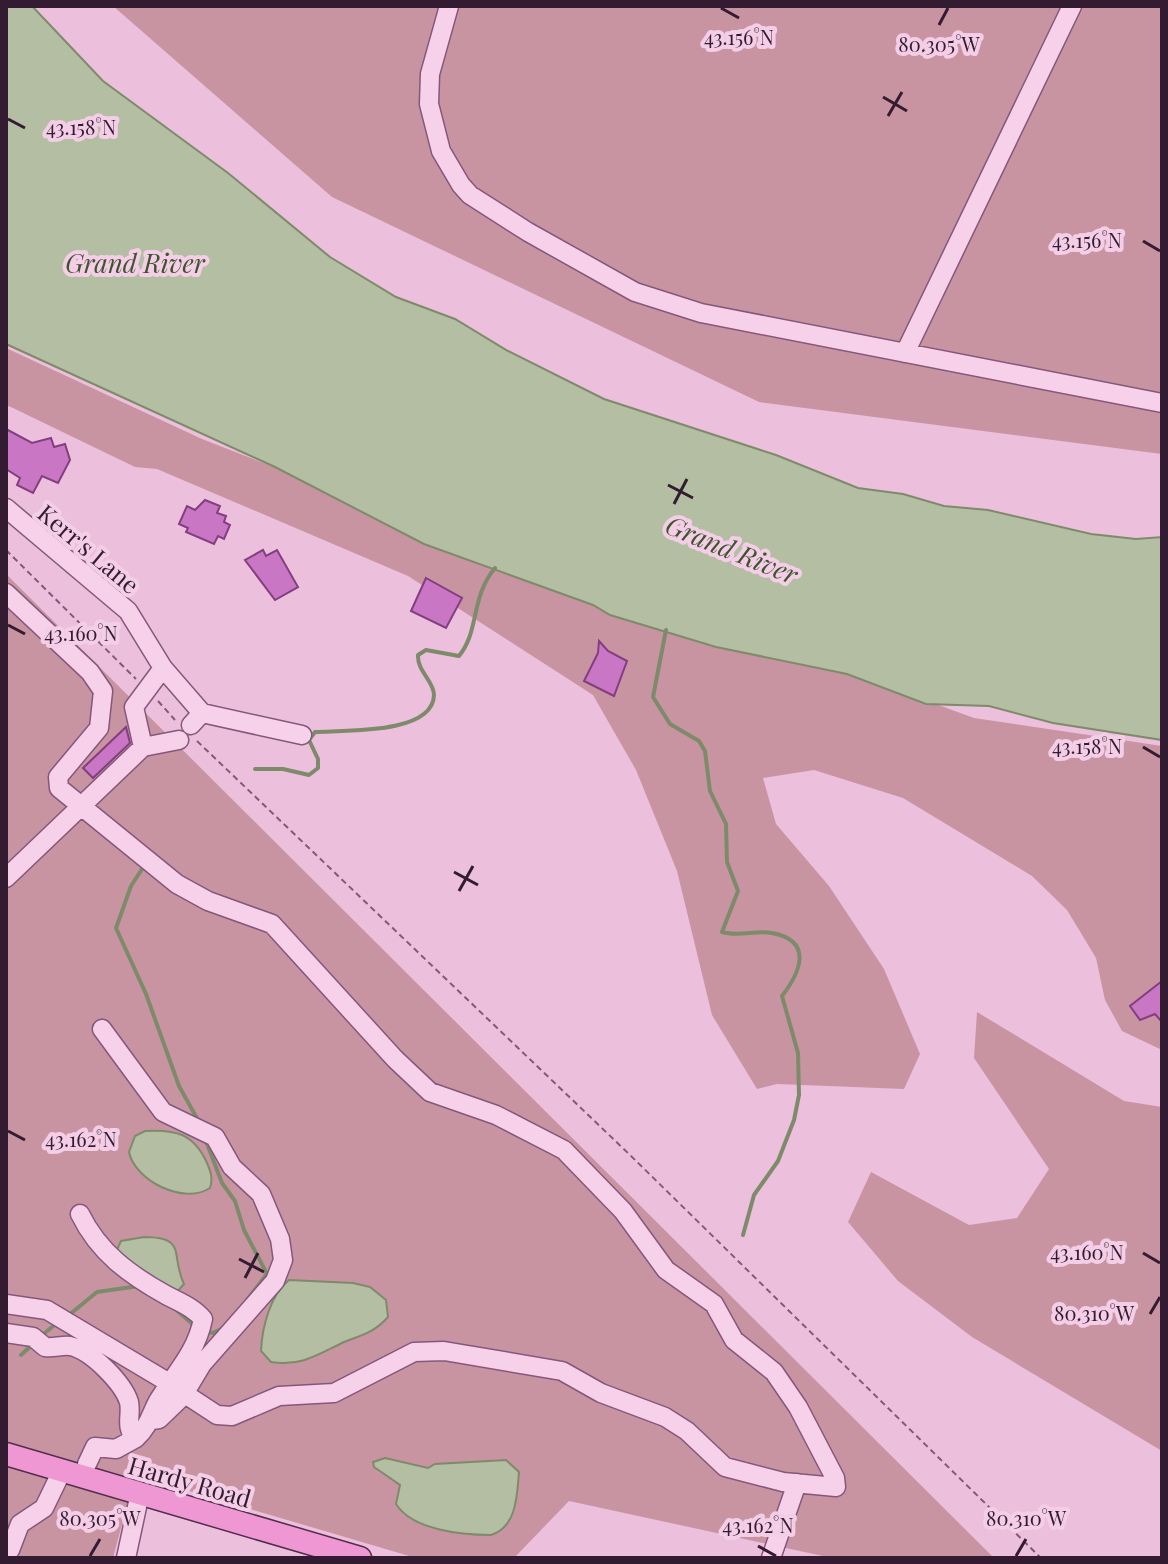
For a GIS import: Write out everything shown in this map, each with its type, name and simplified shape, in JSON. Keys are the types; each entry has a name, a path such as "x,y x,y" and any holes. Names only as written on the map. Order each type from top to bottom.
{"main road":[{"name":"Hardy Road","path":"6,1454 360,1558"}],"street":[{"path":"449,6 430,74 429,104 441,151 470,195 635,292 701,313 1162,403"},
{"path":"905,353 1072,6"},
{"name":"Kerr's Lane","path":"6,508 128,611 163,668 189,728"},
{"path":"6,593 100,684 103,710 99,728 56,780 59,788 106,830 183,888 272,924 389,1053 430,1092 481,1109 546,1138 581,1167 623,1211 658,1261 714,1304 734,1340 766,1364 784,1387 838,1483 828,1488 725,1467 687,1431 665,1417 601,1393 562,1371 444,1351 414,1352 334,1393 279,1396 232,1416 217,1415 47,1310 6,1304"},
{"path":"143,747 134,707 163,668"},
{"path":"6,878 143,747 189,728 302,735"},
{"path":"102,1029 145,1092 163,1112 215,1137 232,1167 261,1194 280,1239 283,1260 275,1281 178,1389"},
{"path":"80,1214 90,1232 122,1269 193,1309 203,1319 178,1389 159,1419 152,1420 136,1438 116,1449 95,1447 87,1464"},
{"path":"6,1333 33,1337 45,1347 67,1345 84,1352 107,1372 126,1397 129,1428 136,1438"},
{"path":"10,1550 15,1518 44,1508 58,1479"},
{"path":"771,1558 797,1483"},
{"path":"126,1558 140,1493"}],"path":[{"path":"6,550 1041,1558"}],"shaded area":[{"path":"113,6 1162,6 1162,454 759,402 332,197"},
{"path":"6,348 202,439 274,467 383,522 669,629 834,667 974,718 1162,746 1162,1050 1122,1031 1105,1000 1096,958 1067,910 1032,876 903,798 814,770 763,778 776,824 829,886 884,969 920,1054 904,1089 777,1084 757,1089 712,1015 677,871 636,770 593,695 408,576 157,469 135,467 6,405"},
{"path":"6,574 994,1558 832,1558 569,1501 514,1558 416,1558 135,1475 113,1558 6,1558"},
{"path":"977,1012 1124,1101 1162,1107 1162,1451 972,1337 898,1281 848,1222 871,1172 969,1225 1017,1218 1049,1169 974,1058"}],"water":[{"name":"Grand River","path":"6,6 32,6 103,81 228,173 330,257 396,297 455,319 508,351 604,399 776,455 858,488 903,494 944,506 988,510 1091,534 1136,539 1162,537 1162,740 1053,723 989,706 926,704 847,674 716,647 610,615 593,605 424,544 275,467 6,344"},
{"path":"145,1131 183,1135 196,1145 208,1166 210,1188 187,1194 150,1181 133,1163 129,1152 135,1136"},
{"path":"144,1237 167,1240 172,1244 184,1284 175,1294 116,1252 121,1241"},
{"path":"289,1280 353,1283 370,1287 386,1300 388,1317 368,1332 309,1358 292,1363 271,1362 261,1351 265,1322 277,1294"},
{"path":"385,1458 428,1468 435,1464 506,1460 519,1472 511,1518 500,1531 491,1535 452,1532 414,1520 396,1504 400,1485 374,1467 373,1462"}],"building":[{"path":"6,429 32,443 51,438 54,447 65,444 70,460 58,483 42,476 33,493 17,485 20,478 6,469"},
{"path":"205,500 220,506 217,513 226,516 224,522 230,525 224,539 218,536 214,544 186,532 188,528 179,524 187,506 195,510"},
{"path":"263,550 266,556 277,550 298,587 275,600 245,560"},
{"path":"426,578 462,598 446,628 411,611"},
{"path":"599,641 608,651 627,661 614,696 584,681 598,653"},
{"path":"126,727 130,743 93,778 83,768"},
{"path":"1162,981 1162,1022 1155,1014 1140,1020 1130,1006"}],"waterway":[{"path":"255,769 283,769 309,775 318,768 318,759 309,740 315,732 385,728 419,717 430,708 433,690 420,666 418,655 426,650 459,656 470,636 482,591 495,568"},
{"path":"666,630 653,697 670,724 699,741 705,751 710,791 726,824 727,862 738,891 722,932 772,933 785,937 799,951 798,969 782,996 798,1053 799,1095 794,1120 778,1161 754,1195 743,1235"},
{"path":"144,866 131,886 116,928 146,994 179,1086 199,1122"},
{"path":"206,1141 222,1183 235,1201 244,1230 267,1274 247,1300"},
{"path":"69,1315 97,1292 139,1286"},
{"path":"174,1308 197,1328"},
{"path":"40,1337 58,1322"},
{"path":"205,1331 213,1333 223,1328"},
{"path":"21,1355 34,1343"}]}
